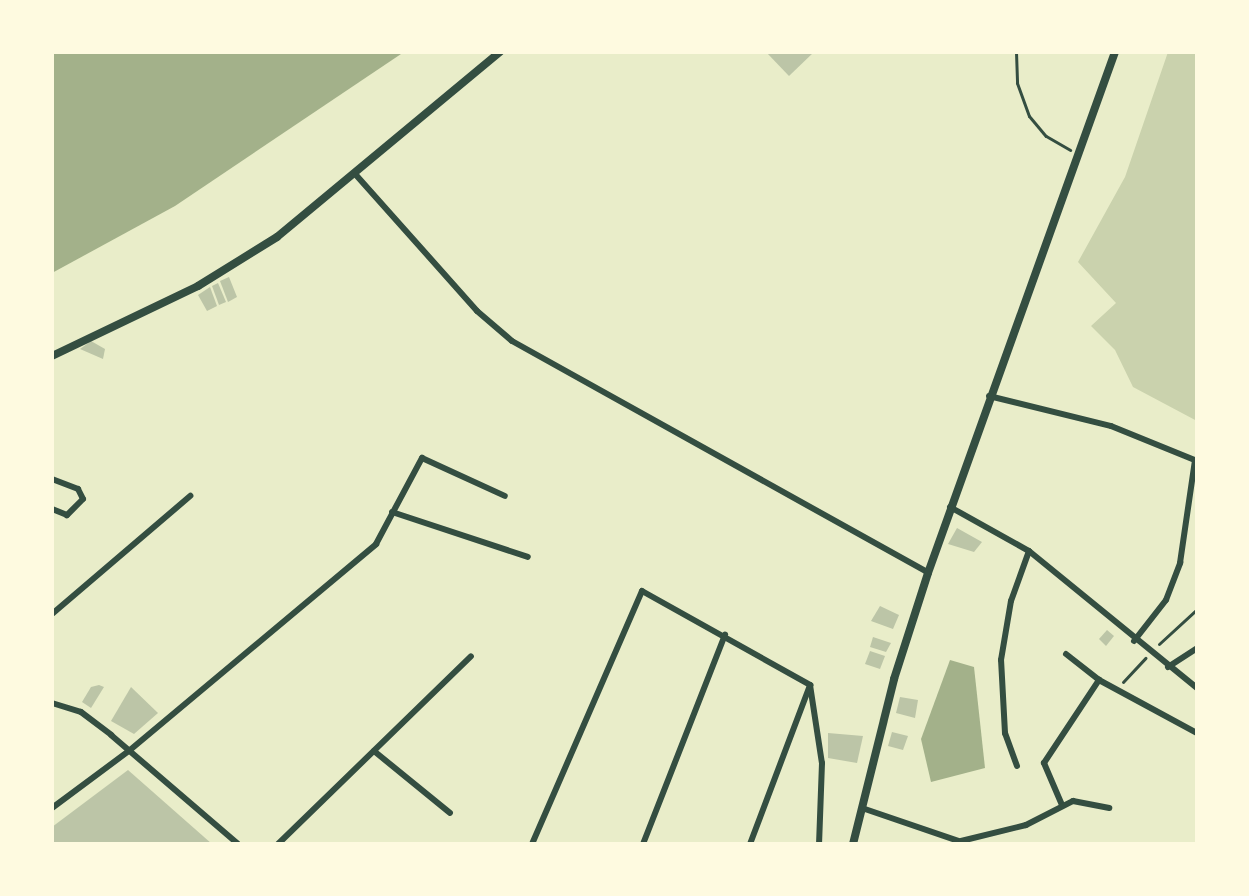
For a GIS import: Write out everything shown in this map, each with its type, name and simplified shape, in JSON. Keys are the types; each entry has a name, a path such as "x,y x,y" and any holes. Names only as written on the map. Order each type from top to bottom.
{"main road":[{"path":"52,356 227,270 356,175 500,52"},
{"path":"853,844 928,573 1115,52"}],"street":[{"path":"356,175 477,311 512,341 928,573"},
{"path":"989,396 1111,426 1196,460 1180,563 1166,600 1134,641"},
{"path":"52,808 130,750 380,538 412,469 427,457 505,496"},
{"path":"52,479 78,489 83,499 67,515 52,509"},
{"path":"52,614 190,496"},
{"path":"950,507 1029,551 1134,641 1197,688"},
{"path":"392,512 528,557"},
{"path":"1017,766 1005,733 1001,660 1011,601 1029,551"},
{"path":"532,844 639,592 645,591 810,685"},
{"path":"643,844 725,635"},
{"path":"1168,667 1197,648"},
{"path":"1066,654 1099,680 1197,733"},
{"path":"278,844 471,656"},
{"path":"1062,805 1044,763 1099,680"},
{"path":"750,844 810,685"},
{"path":"810,685 822,763 819,844"},
{"path":"52,703 81,712 130,750 238,844"},
{"path":"374,751 450,813"},
{"path":"862,808 964,842 1026,825 1073,801 1109,808"}],"path":[{"path":"1016,52 1017,83 1029,116 1046,136 1077,155"},
{"path":"1116,690 1149,653 1197,609"}],"shaded area":[{"path":"52,52 404,52 175,206 52,273"},
{"path":"1168,52 1197,52 1197,421 1133,387 1115,350 1091,326 1116,303 1078,262 1125,177"},
{"path":"950,660 974,667 985,768 931,782 921,739"}],"building":[{"path":"766,52 814,52 789,76"},
{"path":"229,277 237,297 228,302 220,281"},
{"path":"218,283 226,302 219,305 212,286"},
{"path":"210,287 217,306 207,311 198,295"},
{"path":"91,341 105,349 103,359 80,349"},
{"path":"957,528 982,542 974,552 948,544"},
{"path":"880,606 899,615 893,629 871,621"},
{"path":"1107,630 1114,636 1106,646 1099,639"},
{"path":"873,637 891,643 886,652 870,647"},
{"path":"870,651 885,656 880,669 865,664"},
{"path":"91,687 104,687 91,708 82,702"},
{"path":"131,687 158,713 134,734 111,721"},
{"path":"900,697 918,700 915,718 896,713"},
{"path":"892,732 908,736 903,750 888,746"},
{"path":"828,733 863,736 857,763 828,758"},
{"path":"128,770 212,844 52,844 52,827"}]}
